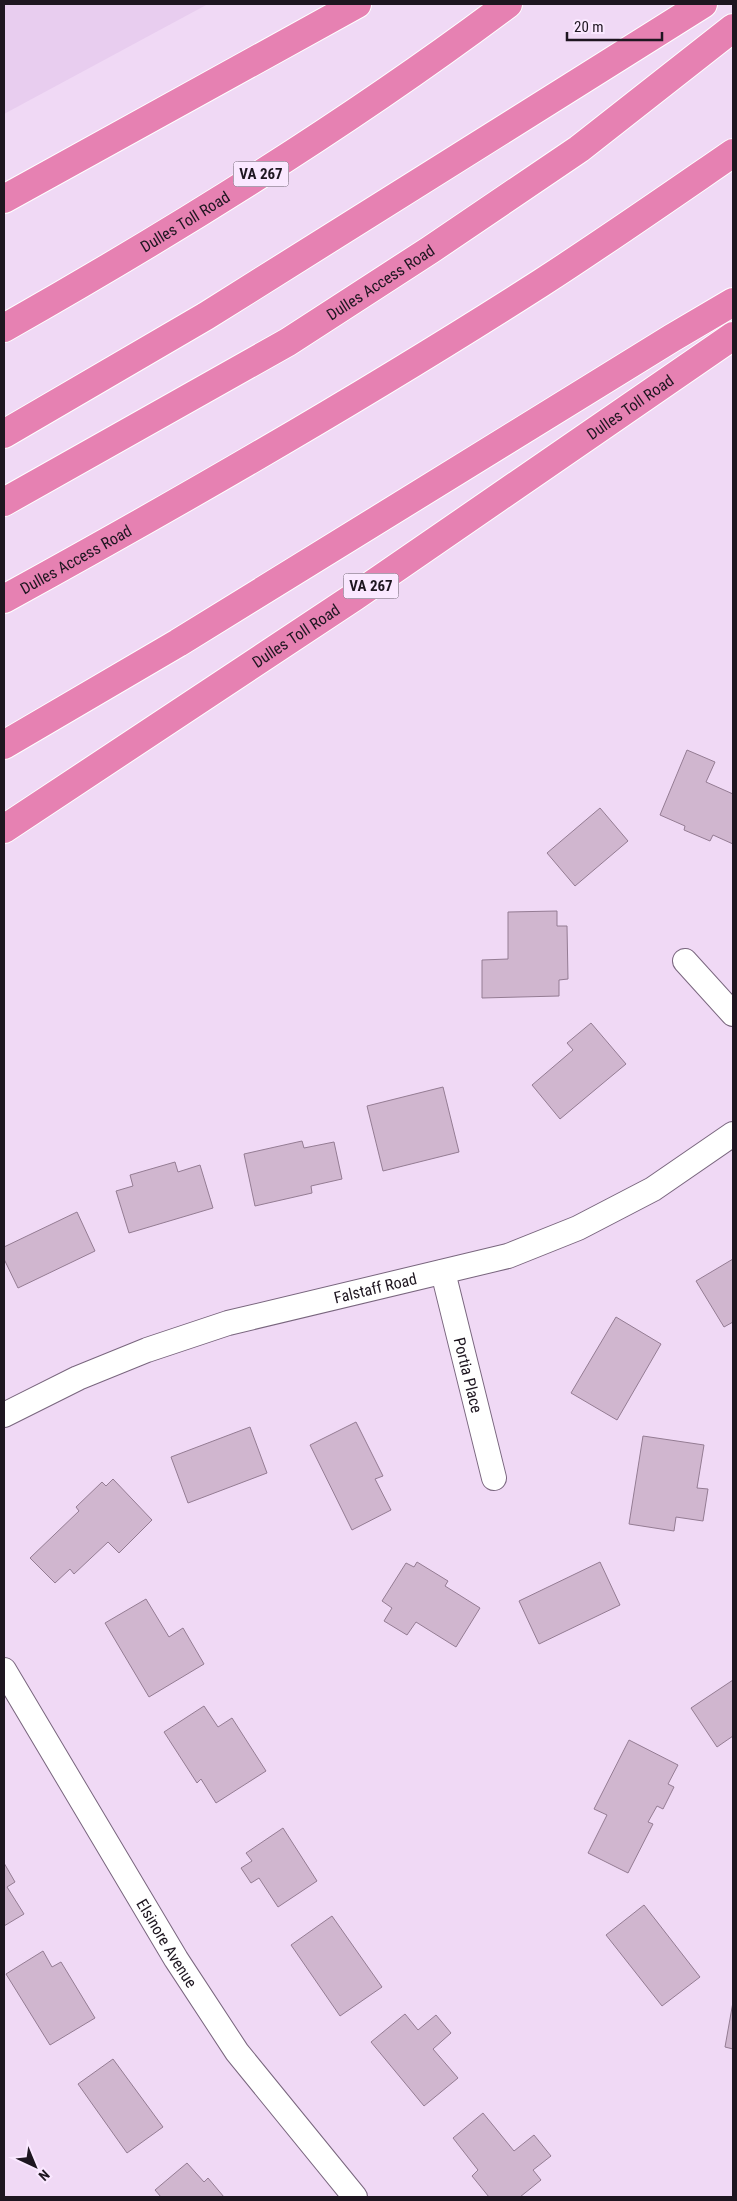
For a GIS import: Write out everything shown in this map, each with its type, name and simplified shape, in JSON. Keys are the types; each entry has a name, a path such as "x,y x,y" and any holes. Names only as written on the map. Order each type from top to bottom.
{"highway":[{"path":"4,199 356,4"},
{"name":"Dulles Toll Road","path":"4,328 150,242 290,156 508,4"},
{"path":"4,434 206,316 702,4"},
{"name":"Dulles Access Road","path":"4,502 288,342 430,250 579,149 733,28"},
{"name":"Dulles Access Road","path":"4,599 137,526 309,426 542,283 733,153"},
{"path":"4,745 178,643 733,302"},
{"name":"Dulles Toll Road","path":"4,829 354,597 733,336"}],"street":[{"path":"685,961 733,1014"},
{"name":"Falstaff Road","path":"4,1416 78,1378 146,1350 228,1323 508,1256 578,1228 653,1189 733,1134"},
{"name":"Portia Place","path":"443,1272 494,1478"},
{"name":"Elsinore Avenue","path":"4,1670 176,1959 237,2052 354,2197"}],"shaded area":[{"path":"4,4 208,4 4,114"}],"building":[{"path":"687,750 715,762 706,782 733,794 733,844 713,835 710,841 684,830 685,826 660,815"},
{"path":"600,808 628,841 575,886 547,853"},
{"path":"557,911 557,926 567,926 568,979 559,980 559,996 482,998 482,960 508,959 508,912"},
{"path":"591,1023 626,1064 560,1119 532,1085 573,1050 567,1043"},
{"path":"443,1087 459,1152 383,1171 367,1106"},
{"path":"302,1141 304,1148 334,1142 342,1179 311,1186 312,1193 255,1206 244,1154"},
{"path":"175,1162 178,1172 200,1165 213,1208 129,1233 116,1191 133,1186 130,1175"},
{"path":"77,1212 95,1251 18,1288 4,1259 4,1247"},
{"path":"733,1259 733,1322 724,1327 696,1281"},
{"path":"616,1317 661,1344 617,1420 571,1393"},
{"path":"356,1422 383,1476 375,1479 391,1510 352,1530 310,1445"},
{"path":"250,1427 267,1473 188,1503 171,1457"},
{"path":"643,1436 704,1445 697,1488 708,1489 703,1521 676,1517 674,1531 629,1524"},
{"path":"113,1479 152,1520 119,1553 108,1542 74,1574 70,1569 55,1583 30,1558 79,1511 76,1507 102,1482 106,1486"},
{"path":"417,1562 448,1581 445,1586 480,1608 456,1647 416,1622 407,1635 384,1621 392,1608 382,1601 406,1563 414,1567"},
{"path":"600,1562 620,1605 539,1644 519,1601"},
{"path":"146,1599 169,1637 183,1628 204,1664 149,1697 105,1623"},
{"path":"733,1680 733,1736 717,1747 691,1708"},
{"path":"204,1706 218,1727 232,1718 266,1771 216,1803 201,1779 197,1783 164,1732"},
{"path":"629,1740 678,1765 668,1784 674,1787 663,1809 657,1806 648,1822 653,1824 628,1873 588,1853 607,1815 594,1809"},
{"path":"283,1828 317,1881 278,1907 259,1878 251,1883 241,1868 252,1861 246,1853"},
{"path":"4,1863 15,1882 7,1887 24,1914 4,1926"},
{"path":"644,1905 700,1977 662,2006 606,1935"},
{"path":"332,1916 382,1987 340,2016 291,1945"},
{"path":"43,1951 52,1967 61,1962 95,2018 50,2045 6,1974"},
{"path":"733,2002 733,2049 725,2047"},
{"path":"405,2014 418,2030 436,2015 451,2033 433,2049 458,2078 424,2106 371,2042"},
{"path":"113,2059 163,2127 127,2153 78,2084"},
{"path":"483,2113 514,2151 534,2135 551,2156 533,2170 541,2180 520,2197 489,2197 472,2176 478,2170 453,2138"},
{"path":"187,2163 204,2182 208,2178 224,2197 161,2197 155,2190"}]}
